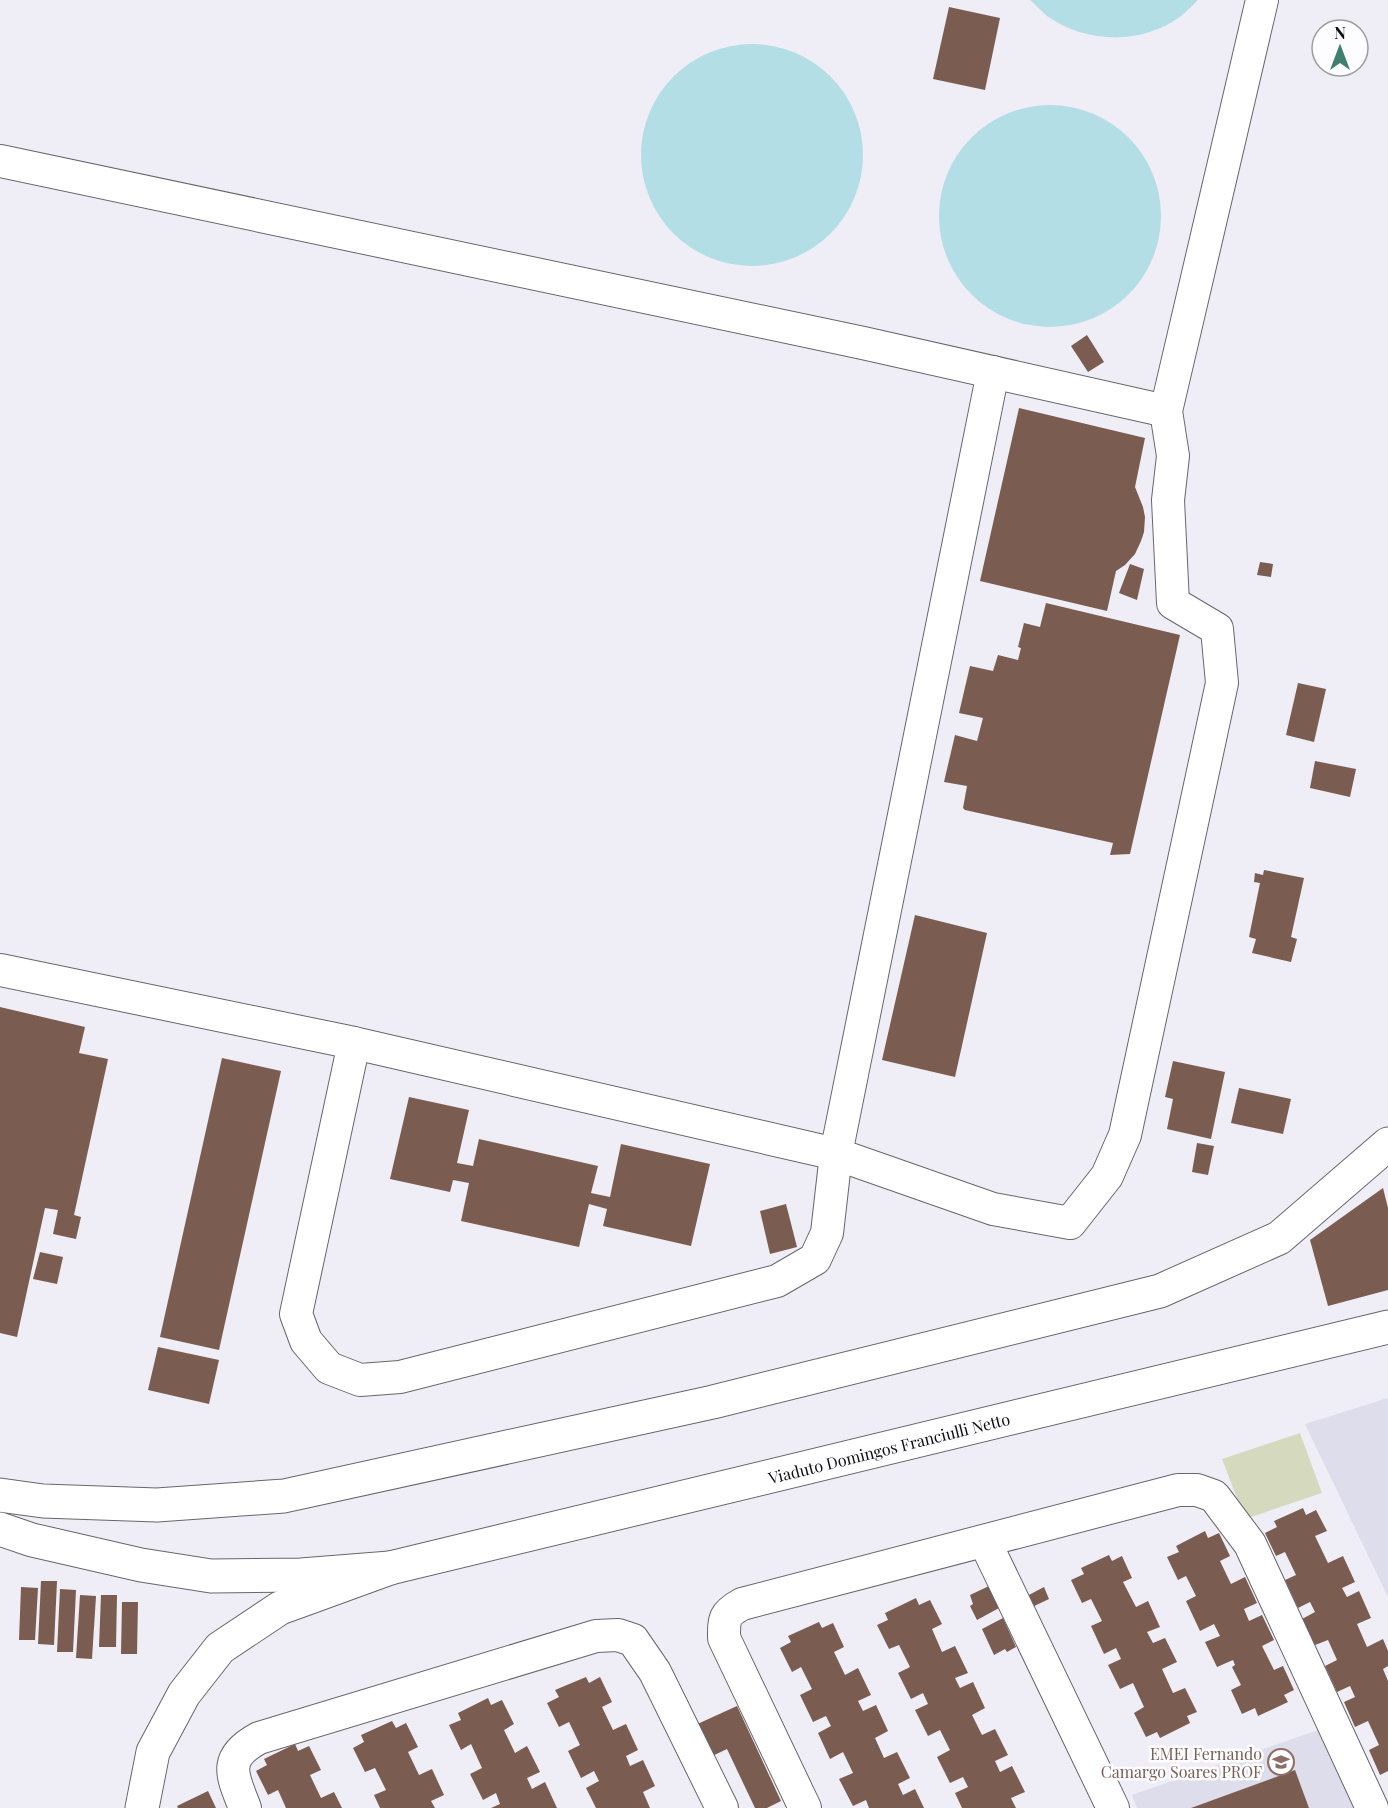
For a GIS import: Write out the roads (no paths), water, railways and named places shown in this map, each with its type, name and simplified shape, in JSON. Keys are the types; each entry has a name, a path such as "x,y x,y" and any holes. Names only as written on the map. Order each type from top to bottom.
{"main road":[{"path":"0,1495 44,1501 157,1504 284,1496 713,1402 1160,1291 1279,1238 1388,1144"},
{"name":"Viaduto Domingos Franciulli Netto","path":"390,1568 1388,1327"},
{"path":"0,1528 32,1540 141,1565 211,1576 301,1575 390,1568"},
{"path":"142,1808 153,1752 184,1694 220,1648 280,1608 390,1568"}],"street":[{"path":"0,970 354,1043 836,1154 993,1209 1070,1223 1107,1176 1125,1135 1222,682 1218,629 1173,603 1168,500 1173,456 1166,411 1262,0"},
{"path":"0,161 993,372 1166,411"},
{"path":"354,1043 296,1314 306,1341 329,1368 360,1380 400,1377 777,1281 815,1259 827,1233 836,1154 993,372"},
{"path":"805,1808 723,1638 723,1622 729,1611 742,1604 1178,1490 1197,1490 1214,1496 1250,1544 1372,1808"},
{"path":"985,1542 1113,1808"},
{"path":"245,1808 233,1778 234,1760 244,1746 259,1737 596,1636 618,1635 633,1640 655,1672 722,1808"}],"water":[{"path":"1030,0 1198,0 1181,16 1166,25 1150,32 1114,37 1079,32 1062,25 1047,16"},
{"path":"752,44 784,49 794,53 813,63 830,77 844,94 854,113 858,123 863,155 858,187 854,197 844,216 830,233 813,247 794,257 784,261 752,266 720,261 710,257 691,247 674,233 660,216 650,197 646,187 641,155 646,123 650,113 660,94 674,77 691,63 710,53 720,49"},
{"path":"1050,105 1082,110 1092,114 1111,124 1128,138 1142,155 1152,174 1156,184 1161,216 1156,248 1152,258 1142,277 1128,294 1111,308 1092,318 1082,322 1050,327 1018,322 1008,318 989,308 972,294 958,277 948,258 944,248 939,216 944,184 948,174 958,155 972,138 989,124 1008,114 1018,110"}],"place":[{"name":"EMEI Fernando Camargo Soares PROF","path":"1281,1762"}]}
